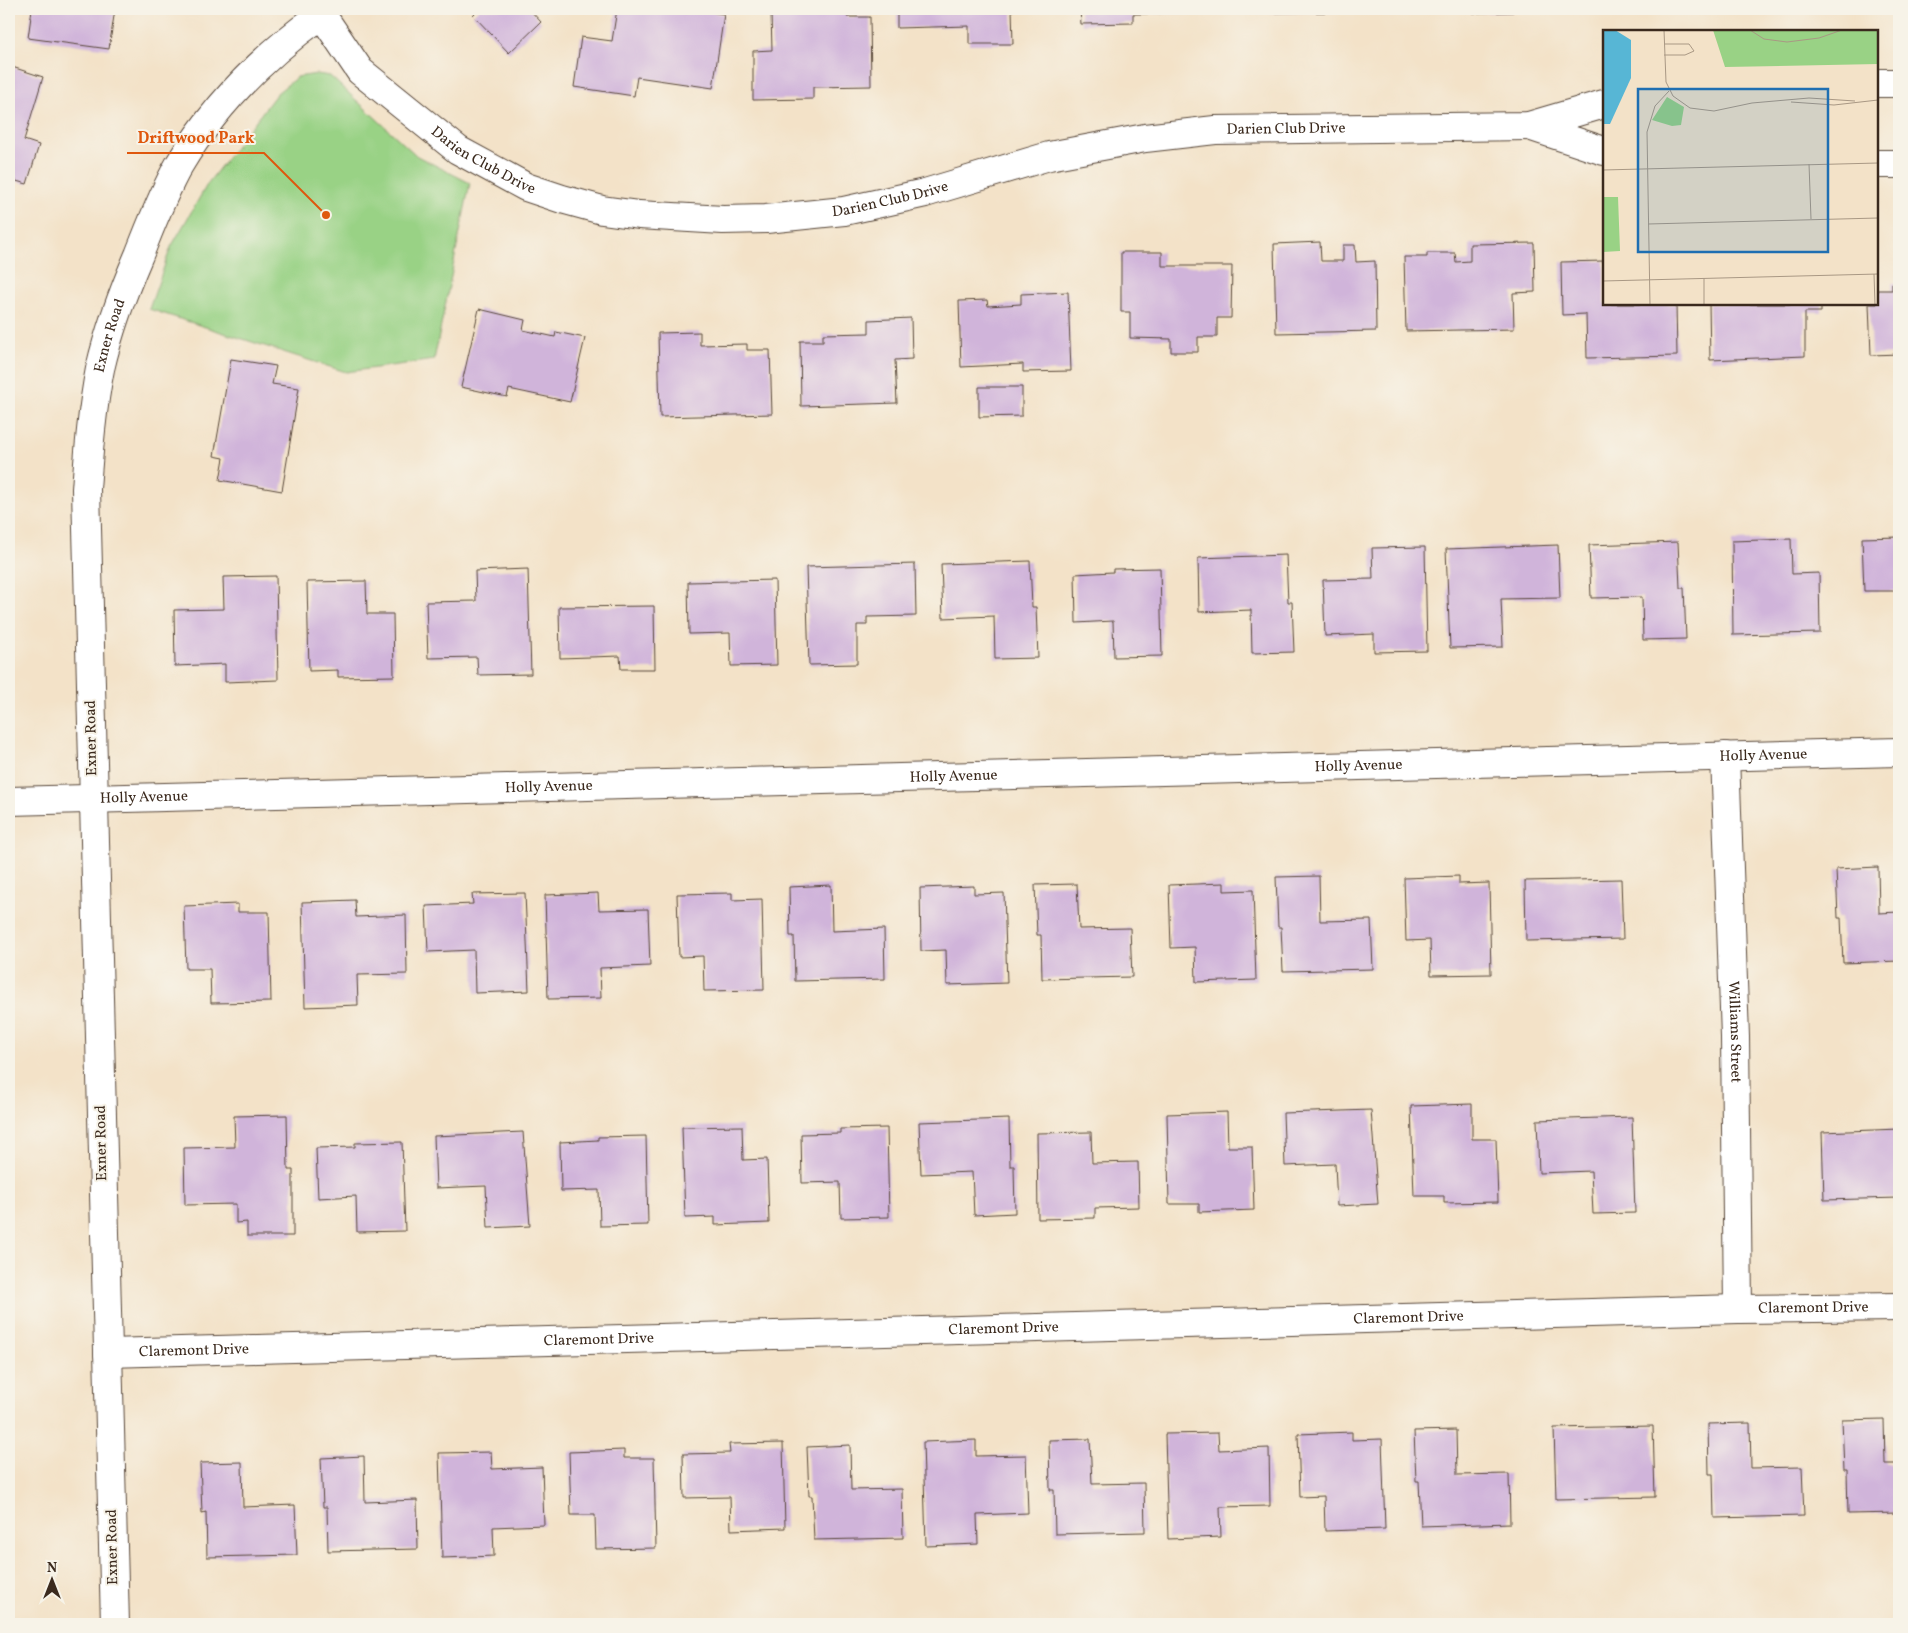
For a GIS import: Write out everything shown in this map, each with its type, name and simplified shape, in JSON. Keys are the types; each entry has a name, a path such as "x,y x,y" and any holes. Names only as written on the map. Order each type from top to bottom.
{"street":[{"name":"Darien Club Drive","path":"319,12 360,71 458,150 526,187 562,200 602,210 639,215 732,220 844,211 925,193 1048,156 1104,144 1215,130 1528,126 1603,104"},
{"name":"Exner Road","path":"115,1624 86,489 90,427 100,369 117,309 149,229 179,166 205,128 237,88 285,41 319,12"},
{"path":"1878,83 1899,83"},
{"name":"Darien Club Drive","path":"1528,126 1603,151"},
{"path":"1878,164 1899,164"},
{"name":"Holly Avenue","path":"9,801 1899,752"},
{"name":"Williams Street","path":"1725,756 1735,1037 1738,1308"},
{"name":"Claremont Drive","path":"108,1353 1738,1308 1899,1307"}],"green space":[{"path":"317,74 330,76 417,156 470,183 434,360 346,372 149,309 171,247 208,183 277,93 297,77"}],"building":[{"path":"32,9 115,9 109,49 28,38"},
{"path":"479,9 529,9 541,22 509,53 473,15"},
{"path":"617,9 702,9 702,11 724,14 713,88 637,77 634,96 574,87 581,37 612,41"},
{"path":"897,9 1012,9 1013,44 969,44 969,26 897,28"},
{"path":"1080,9 1196,9 1196,13 1133,14 1133,23 1081,24"},
{"path":"1258,9 1353,9 1353,12 1258,13"},
{"path":"1472,9 1513,9 1513,12 1472,13"},
{"path":"847,12 847,17 870,17 871,86 813,87 813,99 753,100 753,51 772,50 771,14"},
{"path":"9,66 43,77 24,140 39,145 27,184 9,179"},
{"path":"1320,242 1321,261 1343,261 1343,245 1355,245 1356,262 1375,261 1376,331 1276,333 1274,244"},
{"path":"1534,243 1535,292 1513,293 1514,329 1406,331 1404,257 1427,257 1427,253 1455,253 1456,262 1470,261 1470,244"},
{"path":"1121,252 1162,252 1162,266 1232,266 1231,318 1217,318 1217,337 1198,337 1198,352 1171,352 1171,339 1130,338 1130,312 1121,312"},
{"path":"1603,261 1603,305 1676,305 1677,356 1587,358 1586,314 1562,315 1561,262"},
{"path":"1892,283 1899,283 1899,354 1871,355 1869,305 1878,305 1878,290 1892,290"},
{"path":"1068,292 1071,371 1023,372 1023,364 961,367 959,301 987,300 988,306 1021,304 1021,294"},
{"path":"1709,305 1821,305 1821,312 1805,312 1805,356 1710,360"},
{"path":"479,309 525,320 523,330 555,337 556,332 585,338 570,402 509,389 507,397 461,387"},
{"path":"911,318 912,359 895,360 897,403 801,406 800,341 823,341 823,334 869,333 869,320"},
{"path":"700,332 700,345 747,344 747,350 770,350 772,414 660,417 658,333"},
{"path":"231,359 276,366 272,384 299,388 282,491 220,480 224,458 214,456"},
{"path":"979,387 1022,387 1022,416 979,417"},
{"path":"1899,537 1899,591 1864,591 1862,538"},
{"path":"1791,539 1792,574 1819,573 1820,633 1733,635 1732,541"},
{"path":"1678,542 1680,588 1684,588 1686,639 1643,640 1642,597 1591,598 1589,545"},
{"path":"1558,545 1560,598 1501,599 1503,647 1450,648 1446,549"},
{"path":"1425,547 1427,651 1374,652 1374,634 1325,636 1323,580 1373,579 1372,548"},
{"path":"1286,555 1288,602 1292,602 1294,652 1252,653 1251,610 1199,612 1198,558"},
{"path":"1030,561 1032,607 1036,607 1038,658 995,659 994,616 943,618 941,564"},
{"path":"915,564 916,616 867,617 867,625 857,625 857,664 809,665 806,567"},
{"path":"1160,568 1162,656 1114,657 1113,621 1076,623 1075,574 1113,572 1113,569"},
{"path":"528,569 531,674 478,675 477,657 428,658 426,602 476,601 475,571"},
{"path":"276,576 278,680 225,682 225,664 175,666 174,610 224,609 223,577"},
{"path":"775,580 777,665 731,666 730,633 689,634 688,582"},
{"path":"366,581 367,614 393,614 394,676 338,677 338,670 309,671 307,582"},
{"path":"654,606 655,669 621,669 620,656 560,658 559,607"},
{"path":"1878,867 1879,913 1899,912 1899,961 1843,963 1841,918 1838,918 1836,869"},
{"path":"1319,876 1320,921 1371,920 1373,969 1283,971 1281,927 1278,927 1276,877"},
{"path":"1459,876 1459,884 1489,883 1491,974 1431,975 1430,940 1406,941 1404,878"},
{"path":"1621,879 1623,939 1526,941 1525,881"},
{"path":"1224,883 1224,891 1253,890 1256,980 1196,982 1195,947 1171,948 1169,885"},
{"path":"1077,884 1079,929 1130,928 1132,977 1042,979 1041,935 1037,935 1035,885"},
{"path":"831,885 832,931 884,929 885,979 795,981 794,936 790,936 789,887"},
{"path":"974,886 974,894 1004,893 1007,983 947,985 946,950 921,951 920,888"},
{"path":"525,893 529,991 475,993 474,950 428,952 426,906 473,904 472,894"},
{"path":"598,893 599,910 648,909 650,966 600,968 601,998 548,999 545,895"},
{"path":"732,893 732,900 762,899 764,990 704,991 703,956 679,957 677,894"},
{"path":"355,900 356,917 406,915 407,974 357,975 358,1005 305,1007 302,902"},
{"path":"238,904 238,912 269,912 271,1002 211,1003 210,969 186,969 184,906"},
{"path":"1472,1104 1472,1139 1496,1139 1498,1202 1444,1203 1444,1196 1414,1196 1411,1106"},
{"path":"1371,1110 1378,1204 1337,1206 1335,1164 1285,1166 1283,1113"},
{"path":"1227,1112 1228,1147 1252,1147 1254,1210 1199,1212 1199,1204 1169,1204 1167,1114"},
{"path":"287,1115 288,1170 293,1170 293,1236 247,1236 247,1222 236,1223 236,1204 185,1205 184,1148 235,1147 234,1116"},
{"path":"1632,1117 1635,1213 1593,1214 1591,1171 1539,1173 1537,1120"},
{"path":"1009,1119 1010,1166 1014,1166 1015,1213 974,1215 972,1172 921,1174 919,1122"},
{"path":"742,1126 743,1160 767,1159 769,1223 715,1225 715,1217 685,1218 682,1127"},
{"path":"887,1128 889,1217 841,1218 840,1182 802,1183 801,1134 840,1133 840,1129"},
{"path":"1899,1129 1899,1198 1824,1200 1822,1132"},
{"path":"523,1132 530,1226 488,1228 486,1186 436,1188 434,1136"},
{"path":"1091,1132 1092,1163 1138,1162 1139,1207 1095,1208 1095,1218 1038,1219 1037,1133"},
{"path":"646,1136 648,1225 600,1226 599,1190 561,1191 560,1142 598,1140 598,1137"},
{"path":"402,1142 405,1231 357,1232 356,1196 318,1198 316,1148 355,1147 355,1143"},
{"path":"1884,1419 1885,1464 1899,1464 1899,1513 1848,1514 1847,1470 1844,1470 1842,1420"},
{"path":"1750,1423 1751,1468 1802,1467 1804,1516 1714,1518 1713,1474 1709,1474 1708,1424"},
{"path":"1653,1426 1655,1497 1556,1499 1554,1428"},
{"path":"1456,1430 1457,1475 1509,1474 1510,1523 1421,1526 1419,1481 1416,1481 1414,1431"},
{"path":"1352,1432 1352,1440 1382,1439 1385,1529 1325,1531 1324,1496 1300,1497 1298,1434"},
{"path":"1218,1433 1219,1450 1269,1448 1270,1506 1220,1507 1221,1537 1168,1539 1165,1434"},
{"path":"1090,1439 1092,1484 1144,1483 1145,1532 1055,1534 1054,1490 1050,1490 1049,1440"},
{"path":"976,1440 976,1456 1026,1455 1028,1513 977,1515 978,1544 926,1546 923,1442"},
{"path":"783,1443 785,1528 731,1530 730,1497 684,1498 683,1454 730,1453 729,1444"},
{"path":"850,1445 851,1490 902,1489 903,1538 814,1540 812,1496 809,1496 807,1447"},
{"path":"624,1450 624,1458 654,1458 656,1548 596,1549 595,1515 571,1515 569,1452"},
{"path":"491,1452 492,1469 542,1467 544,1525 493,1527 494,1556 442,1558 439,1453"},
{"path":"364,1456 365,1502 417,1500 418,1549 328,1551 327,1507 323,1507 321,1458"},
{"path":"242,1462 243,1507 295,1505 297,1555 207,1557 206,1512 202,1513 200,1463"}],"place":[{"name":"Driftwood Park","path":"326,215"}]}
